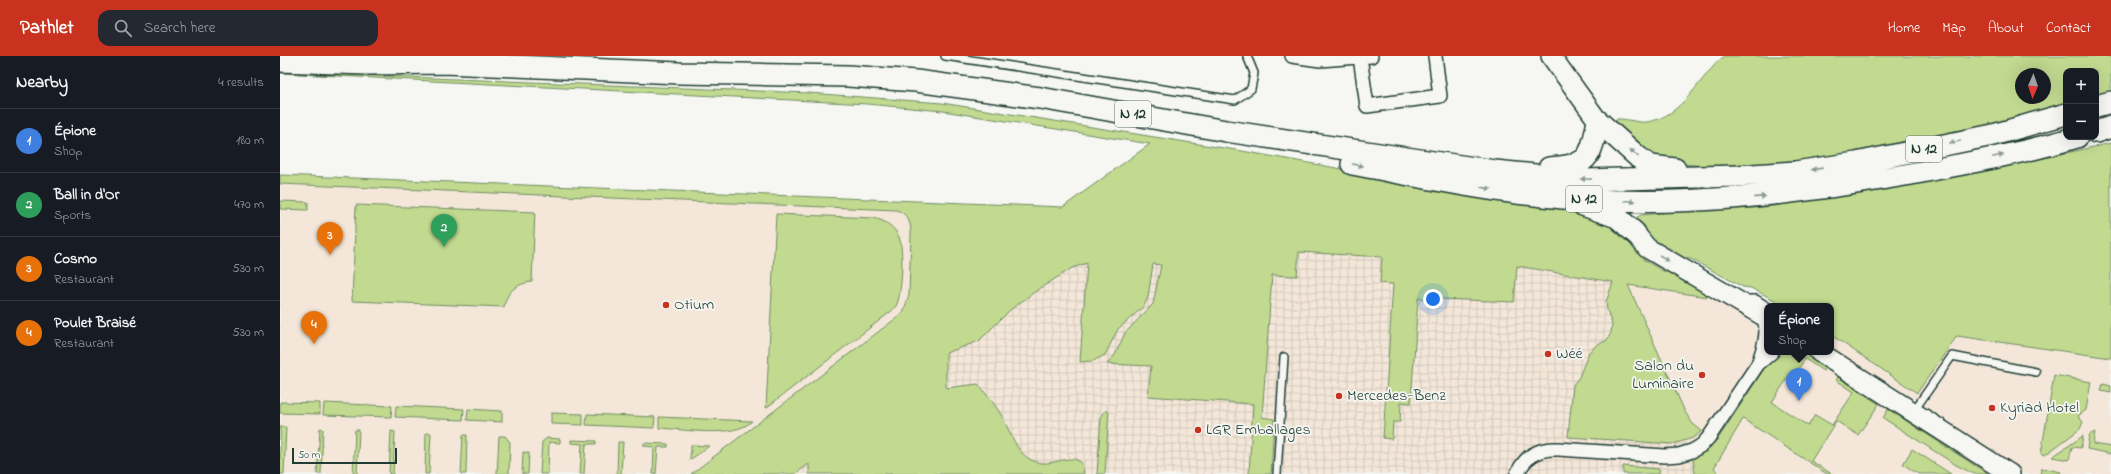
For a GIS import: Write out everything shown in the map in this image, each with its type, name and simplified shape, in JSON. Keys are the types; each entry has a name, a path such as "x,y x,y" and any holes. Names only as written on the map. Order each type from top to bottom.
{"main road":[{"name":"N 12","path":"380,56 444,63"},
{"name":"N 12","path":"280,61 366,64 444,63 679,73 848,76 916,81 1040,98 1226,131 1413,159 1495,171 1584,180 1737,176 1795,172 1856,163 1993,134 2063,115"},
{"path":"2099,105 2111,102"},
{"name":"N 12","path":"1413,159 1435,155 1544,169 1572,167 1586,160 1593,146 1598,121"},
{"name":"N 12","path":"1598,121 1638,157 1651,166 1686,171 1717,170 1737,176"},
{"path":"2099,131 2111,127"},
{"name":"N 12","path":"1226,131 1359,165 1479,188 1564,198 1675,202 1756,197 1823,189 1947,167 2042,147 2067,140"},
{"name":"N 12","path":"1564,198 1617,217 1635,233"}],"street":[{"path":"1292,56 1320,60 1366,57 1367,106 1440,96 1435,56"},
{"path":"1551,56 1598,121"},
{"path":"1635,233 1647,248 1738,300 1764,312"},
{"path":"1758,364 1764,344"},
{"path":"1517,474 1531,456 1542,449 1549,448 1665,456 1679,455 1692,451 1702,445 1709,438 1758,364 1768,355"},
{"path":"1824,355 2010,474"}],"lane":[{"path":"945,56 1235,100 1251,89 1254,73 1247,56"},
{"path":"1913,412 1952,356 2036,372"},
{"path":"1277,474 1284,357"}],"shaded area":[{"path":"280,175 1063,208 715,474 280,474"},
{"path":"1092,213 1269,223 1613,282 1699,474 748,474"},
{"path":"1613,282 1764,307 1764,355 1834,355 1834,337 1916,393 1957,336 2111,358 2111,474 1699,474"}],"green space":[{"path":"1724,56 2111,56 2111,93 2099,96 2099,68 2063,68 2063,107 1932,141 1800,162 1707,166 1657,162 1613,127 1617,119 1647,122 1660,119 1671,113 1690,95"},
{"path":"280,72 809,93 942,103 1242,151 1592,214 1627,235 1644,260 1663,271 1680,276 1709,294 1707,297 1628,285 1685,412 1693,424 1702,431 1693,438 1673,444 1568,437 1573,385 1579,377 1589,352 1598,344 1606,341 1611,333 1612,324 1606,302 1613,282 1517,266 1514,302 1418,298 1411,403 1401,402 1400,422 1393,422 1392,439 1383,438 1393,284 1380,283 1382,257 1299,252 1297,276 1272,275 1262,417 1274,419 1271,474 1249,474 1253,404 1148,396 1151,366 1107,364 1115,355 1125,333 1153,304 1161,265 1153,264 1148,297 1144,306 1118,329 1105,355 1093,361 1080,362 1087,263 1072,268 1036,291 1010,310 979,341 946,353 946,388 978,384 998,409 1016,444 1026,457 1033,461 1042,463 1075,459 1082,463 1084,474 809,474 809,464 795,474 691,474 903,313 909,295 911,233 908,218 903,213 896,210 280,184 280,175 1063,207 1150,144 943,111 867,104"},
{"path":"2111,143 2111,358 1957,336 1917,393 1834,337 1834,303 1780,303 1751,288 1743,287 1687,257 1686,259 1657,246 1637,220 1637,217 1641,215 1722,207 1918,180 2017,164"},
{"path":"280,201 308,202 308,210 280,209"},
{"path":"356,205 535,212 532,282 522,284 513,289 507,297 504,307 352,301"},
{"path":"776,214 873,218 881,220 888,224 899,237 902,251 902,270 899,298 895,307 766,408"},
{"path":"1778,355 1812,355 1827,365 1823,371 1805,359 1792,378 1789,376 1772,402 1808,426 1815,415 1832,425 1854,392 1836,380 1838,377 1879,404 1858,435 1836,421 1811,461 1832,474 1827,474 1743,419 1714,468 1719,474 1695,474 1693,458 1718,439 1767,364"},
{"path":"2054,375 2091,382 2086,410 2078,416 2083,422 2080,429 2045,455 2041,454"},
{"path":"2103,384 2111,386 2111,393 2101,391"},
{"path":"280,402 320,403 320,414 280,413"},
{"path":"324,403 392,406 391,417 323,415"},
{"path":"396,406 464,409 463,420 395,417"},
{"path":"468,409 502,411 502,422 467,420"},
{"path":"1888,409 1988,474 1974,474 1956,465 1883,418"},
{"path":"1105,411 1109,411 1105,474 1097,474 1101,417"},
{"path":"551,413 583,414 583,425 551,424"},
{"path":"587,414 655,417 654,428 586,425"},
{"path":"659,417 752,421 744,427 733,430 708,432 659,428"},
{"path":"280,427 286,427 284,474 280,474"},
{"path":"320,428 323,429 321,474 317,474"},
{"path":"355,430 359,430 357,474 353,474"},
{"path":"391,431 395,432 393,474 389,474"},
{"path":"2095,432 2093,444 2111,447 2111,454 2087,449 2089,435"},
{"path":"426,433 431,433 429,474 425,474"},
{"path":"463,435 467,435 466,474 461,474"},
{"path":"499,436 505,436 510,442 509,474 497,474"},
{"path":"2083,436 2081,448 2072,447 2069,460 2052,457"},
{"path":"547,438 560,439 560,443 549,442 548,474 540,474 542,442"},
{"path":"571,440 596,441 596,444 586,444 584,474 580,474 582,444 571,443"},
{"path":"618,442 623,442 621,474 617,474"},
{"path":"644,443 668,444 668,447 658,447 656,474 653,474 654,447 644,446"},
{"path":"691,445 709,446 690,460"},
{"path":"1912,449 1951,474 1918,474 1903,464"},
{"path":"523,452 529,453 528,474 522,474"},
{"path":"1623,466 1659,469 1659,474 1623,474"},
{"path":"2042,468 2061,472 2060,474 2040,474"}],"place":[{"name":"Ball in d'Or","path":"444,247"},
{"name":"Cosmo","path":"330,255"},
{"name":"Otium","path":"666,305"},
{"name":"Poulet Braisé","path":"314,344"},
{"name":"Wéé","path":"1548,354"},
{"name":"Salon du Luminaire","path":"1702,375"},
{"name":"Mercedes-Benz","path":"1339,396"},
{"name":"Épione","path":"1799,401"},
{"name":"Kyriad Hotel","path":"1992,408"},
{"name":"LGR Emballages","path":"1198,430"}]}
